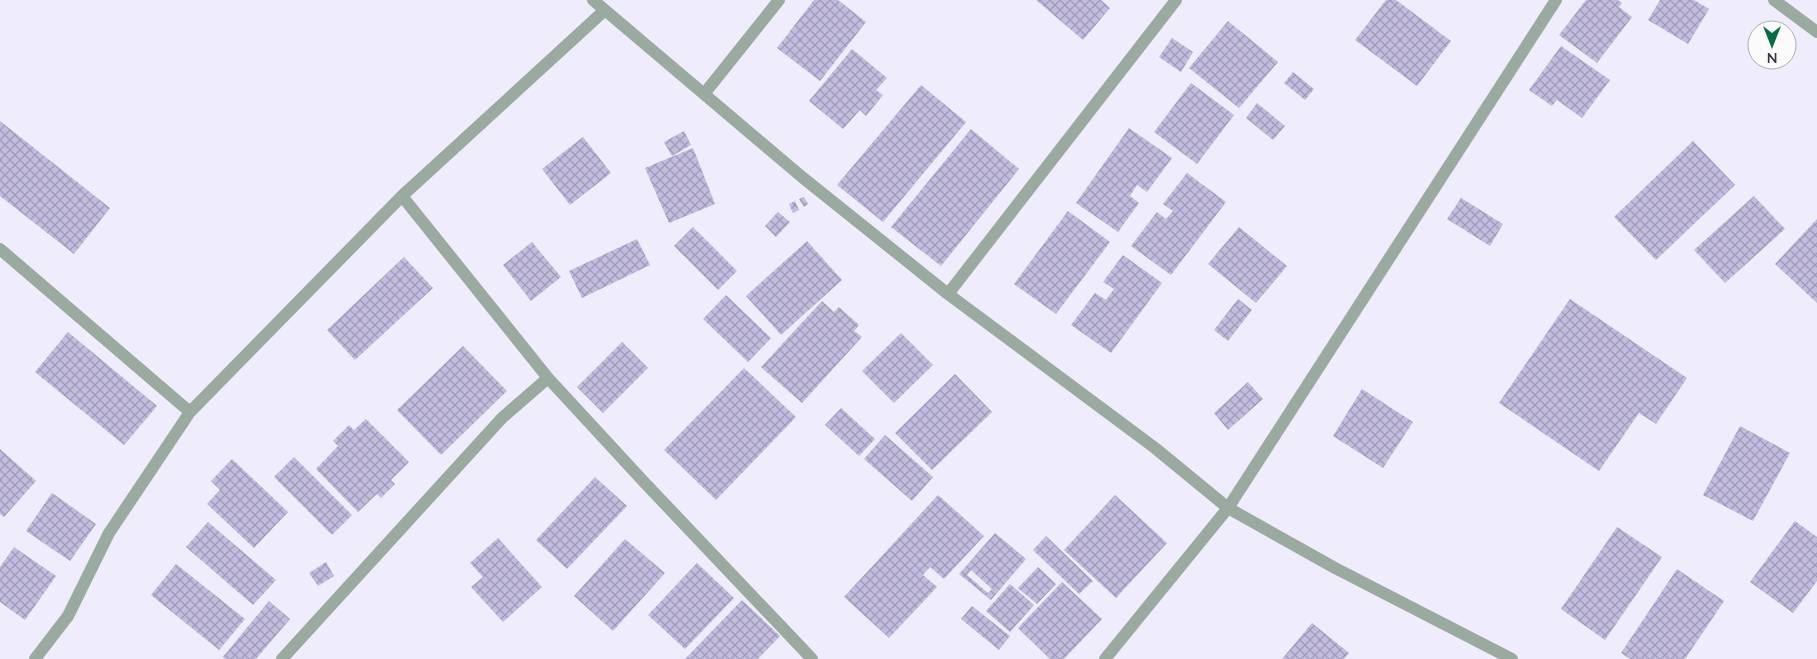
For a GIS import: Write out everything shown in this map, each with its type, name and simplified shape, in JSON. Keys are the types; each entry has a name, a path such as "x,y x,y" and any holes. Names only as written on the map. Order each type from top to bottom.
{"street":[{"path":"593,0 802,177 948,294 1154,448 1228,508 1334,568 1512,659"},
{"path":"704,94 778,0"},
{"path":"948,294 1176,0"},
{"path":"1105,659 1228,508 1556,0"},
{"path":"1774,0 1817,32"},
{"path":"34,659 68,616 109,532 190,412 402,196 605,10"},
{"path":"402,196 548,378 812,659"},
{"path":"0,249 190,412"},
{"path":"282,659 502,418 548,378"}],"building":[{"path":"814,0 838,0 866,22 820,81 777,48"},
{"path":"1036,0 1101,0 1110,8 1083,40"},
{"path":"1386,0 1396,0 1451,41 1417,86 1355,40"},
{"path":"1586,0 1618,0 1622,3 1619,7 1632,17 1597,63 1559,35"},
{"path":"1660,0 1694,0 1709,9 1688,44 1648,20"},
{"path":"1228,21 1278,62 1239,108 1189,68"},
{"path":"1172,38 1193,52 1181,72 1159,57"},
{"path":"1561,46 1610,80 1582,118 1557,100 1552,106 1529,90"},
{"path":"852,49 887,78 876,90 883,95 866,116 860,110 843,129 809,101"},
{"path":"1293,72 1314,89 1305,100 1284,83"},
{"path":"1191,83 1234,115 1197,164 1154,132"},
{"path":"921,85 966,122 883,222 837,185"},
{"path":"1257,103 1285,126 1273,140 1246,118"},
{"path":"0,121 110,208 74,254 0,196"},
{"path":"1129,128 1172,158 1147,192 1137,185 1130,196 1139,203 1118,232 1076,203"},
{"path":"971,129 1019,169 941,266 891,227"},
{"path":"684,131 691,145 672,156 664,142"},
{"path":"583,137 611,173 570,205 542,169"},
{"path":"1693,141 1735,185 1656,260 1614,217"},
{"path":"693,148 715,204 669,223 645,168"},
{"path":"1187,173 1226,202 1171,275 1131,246 1157,212 1166,219 1173,211 1163,204"},
{"path":"1754,196 1785,229 1725,283 1694,250"},
{"path":"804,197 808,204 804,207 799,199"},
{"path":"1461,198 1503,224 1490,246 1447,219"},
{"path":"795,201 799,210 793,213 789,204"},
{"path":"1068,211 1110,242 1056,314 1014,284"},
{"path":"778,212 790,222 776,237 765,226"},
{"path":"1817,219 1817,303 1775,264"},
{"path":"693,227 737,271 718,290 674,246"},
{"path":"1239,227 1287,266 1256,303 1208,264"},
{"path":"637,239 650,265 582,298 569,271"},
{"path":"807,241 842,280 781,335 746,296"},
{"path":"532,242 561,277 531,301 503,265"},
{"path":"1123,255 1162,283 1111,353 1071,325 1095,293 1106,300 1114,289 1103,282"},
{"path":"404,257 433,288 355,360 327,330"},
{"path":"726,295 771,338 748,362 703,319"},
{"path":"1238,299 1252,310 1228,341 1214,330"},
{"path":"1570,299 1687,378 1656,424 1639,413 1599,471 1499,403"},
{"path":"822,301 834,312 839,307 859,325 854,331 862,337 802,403 761,367"},
{"path":"68,332 157,406 124,445 35,372"},
{"path":"901,333 933,365 894,403 862,371"},
{"path":"622,342 648,368 603,413 577,387"},
{"path":"463,346 507,391 441,455 397,410"},
{"path":"744,368 796,417 716,500 664,450"},
{"path":"955,374 992,412 932,470 895,433"},
{"path":"1248,382 1263,399 1228,430 1214,413"},
{"path":"1362,389 1413,422 1383,468 1333,436"},
{"path":"841,408 875,439 859,456 825,425"},
{"path":"366,419 409,462 391,480 395,484 381,498 377,494 358,512 316,469 338,446 333,441 349,425 354,430"},
{"path":"1740,426 1790,453 1753,521 1703,495"},
{"path":"885,435 933,477 912,501 864,459"},
{"path":"0,449 36,481 4,517 0,514"},
{"path":"294,457 352,515 332,535 274,477"},
{"path":"232,459 288,512 254,548 207,504 220,490 211,481"},
{"path":"595,477 627,506 567,569 536,540"},
{"path":"52,493 96,524 70,561 26,531"},
{"path":"938,495 984,536 944,579 930,567 923,575 937,587 889,638 844,597"},
{"path":"1115,495 1167,543 1116,598 1064,550"},
{"path":"1795,521 1817,537 1817,581 1793,613 1750,582"},
{"path":"208,522 276,580 253,605 186,547"},
{"path":"1617,527 1662,557 1605,640 1561,609"},
{"path":"995,533 1026,559 991,600 959,574","holes":["971,570 992,589 988,593 967,575"]},
{"path":"1046,536 1093,581 1079,594 1033,550"},
{"path":"498,538 542,587 503,622 471,587 483,577 470,563"},
{"path":"625,539 665,573 613,631 574,596"},
{"path":"14,547 56,576 25,620 0,602 0,567"},
{"path":"326,562 334,576 318,586 309,573"},
{"path":"697,563 734,598 685,649 648,615"},
{"path":"176,564 245,619 219,650 151,595"},
{"path":"1038,567 1056,584 1037,604 1018,588"},
{"path":"1677,569 1724,601 1685,659 1630,659 1621,653"},
{"path":"1062,582 1102,619 1064,659 1050,659 1018,628"},
{"path":"1010,584 1034,605 1010,632 986,611"},
{"path":"742,600 780,636 758,659 685,659"},
{"path":"269,601 290,619 256,659 225,659 223,657"},
{"path":"972,606 1010,636 999,650 961,619"},
{"path":"1312,623 1349,653 1344,659 1282,659"}]}
